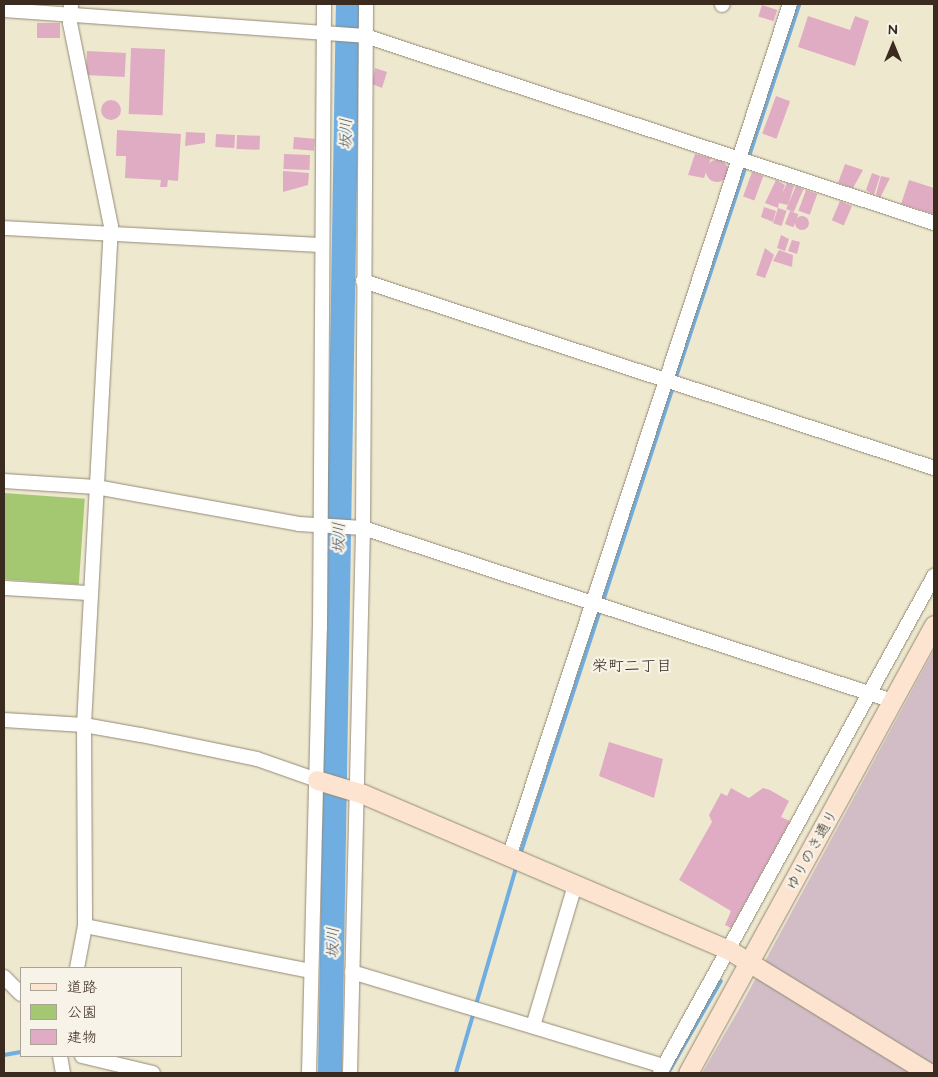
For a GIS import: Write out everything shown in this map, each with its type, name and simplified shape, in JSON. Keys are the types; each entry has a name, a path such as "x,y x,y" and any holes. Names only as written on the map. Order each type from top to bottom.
{"street":[{"path":"309,1073 319,781 322,245 327,31 324,4"},
{"path":"350,1073 353,792 363,528 363,36 366,4"},
{"path":"515,859 744,161 790,4"},
{"path":"71,9 111,233 89,593 84,725 85,926 77,967"},
{"path":"4,10 71,9 327,31 363,36 934,223"},
{"path":"4,228 322,245"},
{"path":"363,280 934,468"},
{"path":"4,481 96,487 320,526 363,528 872,692 894,701"},
{"path":"352,972 533,1026 662,1069 872,692 934,576"},
{"path":"4,588 89,593"},
{"name":"ゆりのき通り","path":"688,1073 751,963 934,625"},
{"path":"4,720 84,725 257,759 353,792 729,950 929,1073"},
{"path":"533,1026 575,886"},
{"path":"85,926 311,971"},
{"path":"4,977 20,993"},
{"path":"60,1057 63,1073"},
{"path":"86,1057 153,1073"}],"shaded area":[{"path":"934,650 934,1073 702,1073 738,1011"}],"green space":[{"path":"4,493 85,499 79,584 4,579"}],"building":[{"path":"762,5 777,10 774,21 758,16"},
{"path":"808,16 850,30 855,16 869,21 855,66 798,47"},
{"path":"37,23 60,23 60,38 37,38"},
{"path":"131,48 165,49 163,115 129,114"},
{"path":"87,51 126,53 125,77 86,75"},
{"path":"375,68 387,72 382,88 372,84"},
{"path":"776,96 790,101 776,139 762,134"},
{"path":"111,100 118,103 121,110 118,117 111,120 104,117 101,110 104,103"},
{"path":"117,130 181,134 178,181 168,180 167,187 160,187 161,180 125,178 126,156 116,156"},
{"path":"186,132 205,133 205,143 185,146"},
{"path":"216,134 235,135 234,148 215,147"},
{"path":"237,135 260,136 259,150 237,149"},
{"path":"294,137 315,139 314,151 293,149"},
{"path":"284,154 310,155 309,170 283,169"},
{"path":"695,154 711,158 704,178 688,175"},
{"path":"717,160 725,163 728,171 725,179 717,182 709,179 706,171 709,163"},
{"path":"845,164 863,170 853,188 838,183"},
{"path":"283,171 309,173 308,185 283,192"},
{"path":"752,172 763,176 754,201 743,196"},
{"path":"872,173 880,176 874,195 866,190"},
{"path":"881,176 890,178 880,198 876,194"},
{"path":"776,180 785,185 782,194 787,183 794,186 788,205 779,203 778,208 765,203"},
{"path":"909,180 934,188 934,214 901,204"},
{"path":"796,186 803,189 794,212 786,209"},
{"path":"806,190 817,194 810,215 798,211"},
{"path":"840,201 852,206 844,225 832,220"},
{"path":"764,207 776,211 773,222 761,217"},
{"path":"778,208 787,211 782,226 773,223"},
{"path":"790,211 798,214 793,227 785,224"},
{"path":"802,216 807,218 809,223 807,228 802,230 797,228 795,223 797,218"},
{"path":"781,235 789,239 785,251 777,248"},
{"path":"792,240 800,242 797,254 788,251"},
{"path":"765,248 774,255 765,278 756,275"},
{"path":"779,250 793,255 792,267 773,261"},
{"path":"609,742 663,759 654,798 599,776"},
{"path":"731,788 749,798 763,788 770,790 789,801 781,817 790,821 731,928 725,925 731,911 679,880 712,822 709,815 721,793 727,796"}],"waterway":[{"name":"坂川","path":"330,1073 348,4"},
{"path":"675,380 799,4"},
{"path":"520,855 673,387"},
{"path":"456,1073 517,864"},
{"path":"668,1073 721,981"},
{"path":"4,1055 20,1052"}],"district":[{"name":"栄町二丁目","path":"632,666"}]}
